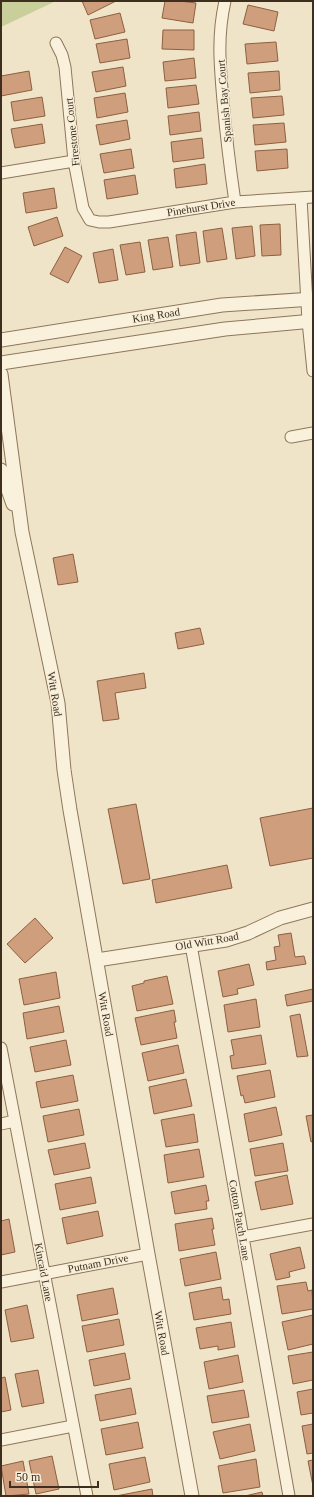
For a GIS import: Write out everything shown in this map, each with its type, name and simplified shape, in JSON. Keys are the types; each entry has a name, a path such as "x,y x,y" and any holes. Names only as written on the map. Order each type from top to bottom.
{"street":[{"name":"Spanish Bay Court","path":"225,1 220,23 219,60 235,202"},
{"name":"Firestone Court","path":"56,43 62,55 65,67 74,161 83,208 90,220"},
{"path":"1,173 74,161"},
{"name":"Pinehurst Drive","path":"90,220 109,222 235,202 313,197"},
{"path":"301,198 310,299 313,372"},
{"name":"King Road","path":"1,340 222,305 310,299"},
{"path":"1,363 225,329 311,321"},
{"name":"Witt Road","path":"1,374 22,532 58,703 64,770 148,1254 192,1496"},
{"path":"290,437 313,433"},
{"name":"Witt Road","path":"1,470 22,532"},
{"name":"Old Witt Road","path":"97,960 238,937 280,918 313,909"},
{"name":"Cotton Patch Lane","path":"190,945 289,1496"},
{"name":"Kincaid Lane","path":"1,1048 87,1496"},
{"path":"1,1124 15,1121"},
{"path":"242,1237 313,1224"},
{"name":"Putnam Drive","path":"1,1282 148,1254"},
{"path":"1,1440 73,1426"}],"green space":[{"path":"1,1 56,1 1,27"}],"building":[{"path":"82,1 116,1 88,15"},
{"path":"165,1 196,3 193,23 162,18"},
{"path":"248,5 278,12 274,31 243,24"},
{"path":"120,13 125,32 95,39 90,20"},
{"path":"163,30 194,30 194,50 162,49"},
{"path":"127,39 130,58 100,63 96,44"},
{"path":"276,42 278,61 247,64 245,44"},
{"path":"194,58 196,78 165,81 163,62"},
{"path":"123,67 126,86 96,92 92,72"},
{"path":"29,71 32,90 1,96 1,76"},
{"path":"279,71 280,90 250,93 248,73"},
{"path":"196,85 199,104 168,108 166,88"},
{"path":"125,93 128,112 97,118 94,98"},
{"path":"282,96 284,115 253,118 251,98"},
{"path":"42,97 45,116 14,121 11,102"},
{"path":"199,112 201,131 170,135 168,116"},
{"path":"127,120 130,139 100,145 96,125"},
{"path":"284,123 286,142 255,145 253,125"},
{"path":"42,124 45,143 15,148 11,129"},
{"path":"202,138 204,158 173,162 171,142"},
{"path":"131,149 134,168 104,173 100,154"},
{"path":"287,149 288,168 257,171 255,151"},
{"path":"205,164 207,184 176,188 174,169"},
{"path":"135,175 138,194 107,199 104,180"},
{"path":"54,188 57,208 26,213 23,193"},
{"path":"57,217 63,236 34,246 28,227"},
{"path":"280,224 281,255 262,256 260,225"},
{"path":"252,226 255,256 236,259 232,228"},
{"path":"222,228 227,259 207,262 203,231"},
{"path":"196,232 200,263 180,266 176,235"},
{"path":"168,237 173,267 153,270 148,240"},
{"path":"140,242 145,272 126,275 120,245"},
{"path":"65,247 82,256 68,283 50,274"},
{"path":"113,249 118,280 99,283 93,253"},
{"path":"73,554 78,582 58,585 53,558"},
{"path":"200,628 204,644 178,649 175,633"},
{"path":"144,673 146,688 115,693 119,719 103,721 97,681"},
{"path":"136,804 150,879 123,884 108,809"},
{"path":"313,808 313,858 270,866 260,818"},
{"path":"227,865 232,888 156,903 152,880"},
{"path":"35,918 53,938 25,963 7,944"},
{"path":"291,933 295,957 304,956 306,964 267,970 266,962 276,960 274,947 280,946 278,935"},
{"path":"249,964 254,985 237,989 238,994 223,997 218,971"},
{"path":"56,972 60,998 24,1005 19,979"},
{"path":"167,976 173,1004 137,1011 132,986 144,983 144,981"},
{"path":"313,989 313,1001 287,1006 285,995"},
{"path":"256,999 260,1027 228,1032 224,1005"},
{"path":"59,1006 64,1032 27,1039 23,1013"},
{"path":"174,1010 176,1022 174,1022 177,1038 141,1045 135,1018"},
{"path":"300,1014 308,1056 297,1057 290,1016"},
{"path":"261,1035 266,1064 232,1069 230,1056 234,1055 231,1040"},
{"path":"66,1040 71,1065 35,1072 30,1047"},
{"path":"178,1045 184,1073 148,1081 142,1053"},
{"path":"270,1070 275,1097 245,1103 243,1095 241,1096 237,1076"},
{"path":"73,1075 78,1101 41,1108 36,1082"},
{"path":"186,1079 192,1106 154,1114 149,1087"},
{"path":"276,1107 282,1135 249,1142 244,1114"},
{"path":"79,1109 84,1135 48,1142 43,1116"},
{"path":"194,1114 198,1142 166,1147 161,1120"},
{"path":"313,1115 313,1141 311,1142 306,1116"},
{"path":"85,1143 90,1168 54,1175 48,1150"},
{"path":"283,1143 288,1171 255,1176 250,1149"},
{"path":"199,1149 204,1177 168,1183 164,1155"},
{"path":"287,1175 293,1204 261,1210 255,1182"},
{"path":"91,1177 96,1203 60,1210 55,1184"},
{"path":"206,1185 209,1201 206,1201 207,1209 175,1214 171,1192"},
{"path":"98,1211 103,1236 67,1244 62,1218"},
{"path":"212,1218 214,1229 212,1229 215,1245 179,1251 175,1224"},
{"path":"9,1219 15,1252 1,1255 1,1221"},
{"path":"300,1247 305,1268 289,1272 290,1277 276,1280 270,1254"},
{"path":"216,1252 221,1279 185,1286 180,1259"},
{"path":"306,1282 308,1291 312,1290 313,1309 282,1314 277,1286"},
{"path":"221,1287 223,1300 229,1299 231,1314 194,1320 189,1293"},
{"path":"113,1288 118,1314 82,1321 77,1295"},
{"path":"27,1305 34,1338 11,1342 5,1310"},
{"path":"313,1315 313,1344 288,1350 282,1322"},
{"path":"119,1319 124,1345 87,1352 82,1326"},
{"path":"231,1322 235,1347 218,1350 218,1346 200,1349 196,1328"},
{"path":"313,1352 313,1380 293,1384 288,1356"},
{"path":"125,1353 130,1379 94,1386 89,1360"},
{"path":"238,1355 243,1382 209,1389 204,1362"},
{"path":"38,1370 44,1403 22,1407 15,1374"},
{"path":"5,1377 11,1410 1,1412 1,1378"},
{"path":"131,1388 136,1414 100,1421 95,1395"},
{"path":"313,1389 313,1413 301,1415 297,1392"},
{"path":"244,1390 249,1417 212,1423 207,1396"},
{"path":"138,1422 143,1448 106,1455 101,1429"},
{"path":"250,1424 255,1451 220,1459 213,1432"},
{"path":"313,1424 313,1453 307,1454 302,1426"},
{"path":"52,1456 59,1489 36,1494 29,1461"},
{"path":"145,1457 150,1482 114,1490 109,1464"},
{"path":"256,1459 260,1487 223,1493 218,1466"},
{"path":"313,1460 313,1486 308,1461"},
{"path":"23,1461 29,1494 6,1496 1,1466"},
{"path":"152,1489 153,1496 116,1496"},
{"path":"262,1492 263,1496 245,1496"}]}
